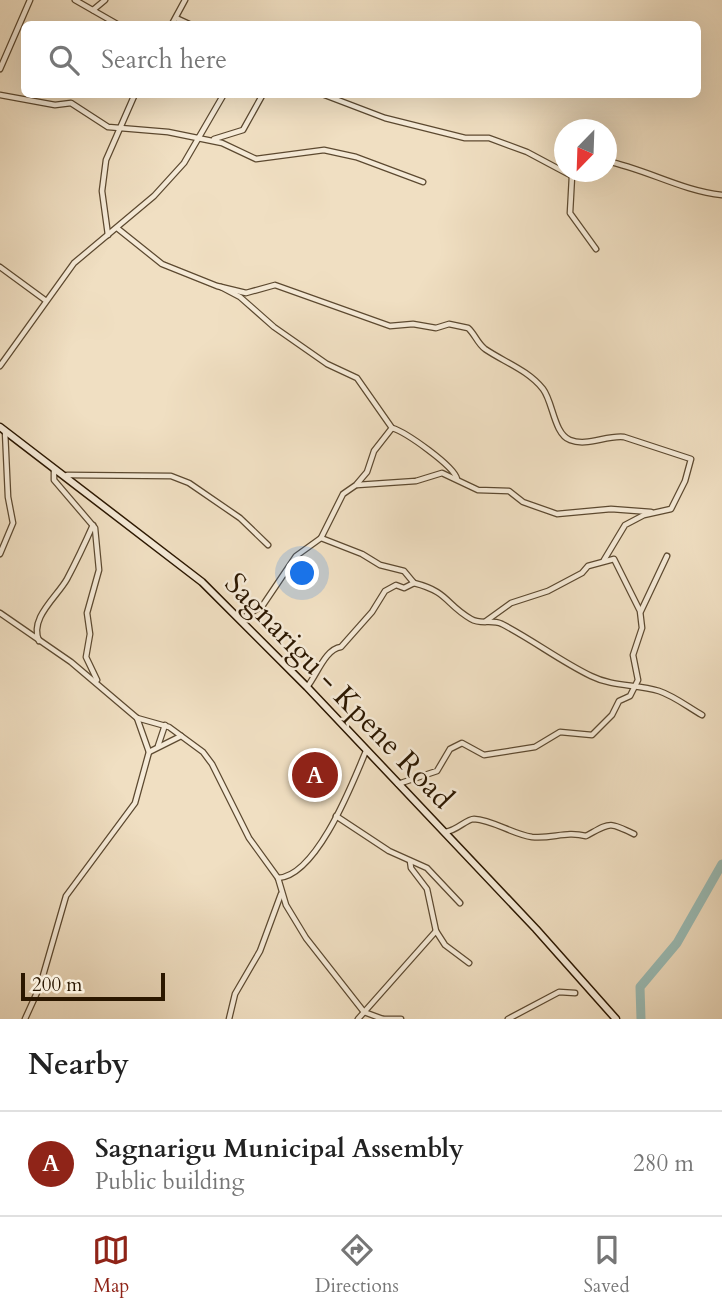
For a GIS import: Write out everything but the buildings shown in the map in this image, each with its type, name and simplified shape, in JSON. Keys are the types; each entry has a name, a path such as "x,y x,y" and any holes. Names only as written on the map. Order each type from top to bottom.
{"street":[{"path":"0,69 30,0"},
{"path":"75,0 112,21"},
{"path":"92,10 105,0"},
{"path":"174,21 185,0"},
{"path":"176,18 182,21"},
{"path":"0,95 55,105 71,103 104,125 210,140 256,159 315,149 340,153 423,182"},
{"path":"108,235 102,191 106,160 133,98"},
{"path":"0,366 74,263 117,228 174,175 201,139 222,98"},
{"path":"210,140 243,130 261,98"},
{"path":"332,98 385,118 465,138 495,140 554,168"},
{"path":"617,164 701,193 722,195"},
{"path":"572,182 570,213 596,249"},
{"path":"117,228 162,264 240,298 274,327 327,364 357,378 392,428 432,453 456,472 458,480"},
{"path":"0,267 45,300"},
{"path":"220,287 246,293 275,285 390,327 413,324 436,328 449,324 468,328 484,348 537,382 545,391 563,436 583,443 612,436 624,437 691,459 685,481 667,512 611,509 557,514 523,502 509,491 478,490 442,473 415,481 356,485"},
{"path":"240,620 262,605 296,556 321,538 343,494 356,485 367,472 374,451 392,428"},
{"path":"0,554 13,523 8,497 3,429"},
{"name":"Sagnarigu - Kpene Road","path":"3,429 67,475 202,582 307,687 616,1019"},
{"path":"54,467 54,480 94,524 99,570 87,613 90,634 86,657 99,683"},
{"path":"67,475 171,476 189,483 240,519 268,545"},
{"path":"0,491 8,497"},
{"path":"604,560 625,525 653,512"},
{"path":"40,642 37,633 44,611 65,583 94,524"},
{"path":"321,538 380,565 404,570 414,583 446,595 454,608 474,621 495,621 544,646 589,675 660,691 702,715"},
{"path":"640,611 667,556"},
{"path":"398,784 437,771 450,749 462,743 484,755 535,747 560,732 592,734 635,687 638,680 633,655 642,628 640,611 614,559 604,560 548,591 511,603 486,621"},
{"path":"307,687 320,671 326,656 334,648 341,647 372,612 381,594 390,587 404,588 414,583"},
{"path":"0,613 99,683 137,718 149,752 135,803 66,897 40,986 25,1019"},
{"path":"137,718 165,725 203,752 212,764 249,838 278,878 281,893 306,938 364,1012 383,1019 401,1019"},
{"path":"158,747 165,725"},
{"path":"149,752 181,736"},
{"path":"278,878 285,877 307,860 336,816 366,751"},
{"path":"336,816 389,851 427,868 460,902"},
{"path":"444,832 456,831 469,820 476,819 510,833 545,838 569,832 586,835 601,825 610,824 634,834"},
{"path":"410,861 411,868 427,889 436,931 444,945 469,963"},
{"path":"229,1019 235,994 260,951 268,921 281,893"},
{"path":"358,1019 436,931"},
{"path":"508,1019 559,992 575,993"}],"waterway":[{"path":"641,1019 640,987 677,943 722,864"}],"place":[{"name":"Sagnarigu Municipal Assembly","path":"315,775"}]}
